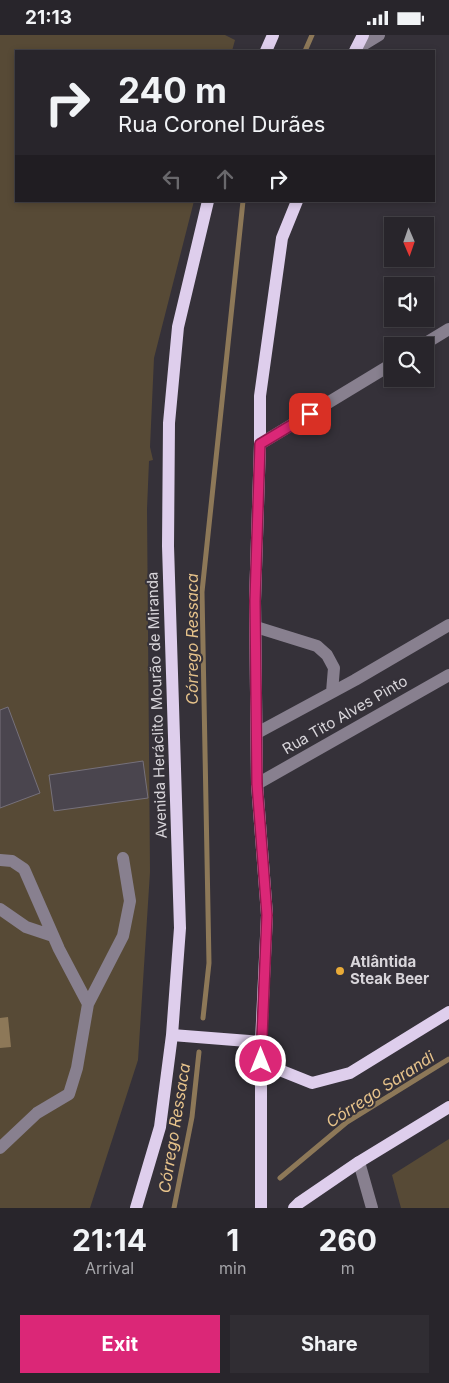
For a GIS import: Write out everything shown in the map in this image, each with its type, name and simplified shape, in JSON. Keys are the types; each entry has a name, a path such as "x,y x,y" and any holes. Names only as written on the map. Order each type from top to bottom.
{"main road":[{"path":"356,50 363,35"},
{"path":"266,50 270,36"},
{"name":"Avenida Heráclito Mourão de Miranda","path":"136,1208 160,1127 172,1035 180,928 168,546 169,423 178,327 208,202"},
{"path":"262,1208 261,1042 267,915 257,784 255,601 260,396 282,237 297,202"},
{"path":"261,1042 277,1069 312,1083 350,1073 449,1013"},
{"path":"172,1035 261,1042"},
{"path":"294,1208 359,1162 449,1107"}],"street":[{"path":"356,50 379,35"},
{"path":"434,338 449,329"},
{"path":"260,444 384,368"},
{"path":"257,733 449,625"},
{"path":"256,627 317,645 328,655 334,668 332,692"},
{"name":"Rua Tito Alves Pinto","path":"257,784 449,675"},
{"path":"0,1148 38,1113 69,1094 77,1068 88,1003 123,936 130,901 123,858"},
{"path":"0,860 12,861 24,869 53,936 88,1003"},
{"path":"0,909 26,927 53,936"},
{"path":"359,1162 372,1208"}],"shaded area":[{"path":"0,35 225,35 235,40 232,50 15,50 15,202 194,202 154,358 150,447 153,460 149,461 147,509 150,872 138,1060 90,1208 0,1208"},
{"path":"8,1017 11,1047 0,1048 0,1018"},
{"path":"449,1139 449,1208 401,1208 392,1175"}],"building":[{"path":"8,707 40,793 0,808 0,710"},
{"path":"143,761 148,798 54,811 49,775"}],"waterway":[{"name":"Córrego Ressaca","path":"305,50 312,35"},
{"name":"Córrego Ressaca","path":"203,1018 209,963 202,592 243,202"},
{"name":"Córrego Ressaca","path":"174,1208 192,1117 199,1052"},
{"name":"Córrego Sarandi","path":"280,1178 347,1122 449,1059"}],"place":[{"name":"Atlântida Steak Beer","path":"340,971"}],"route":[{"path":"261,1061 267,915 257,784 255,601 260,444 310,414"}]}
